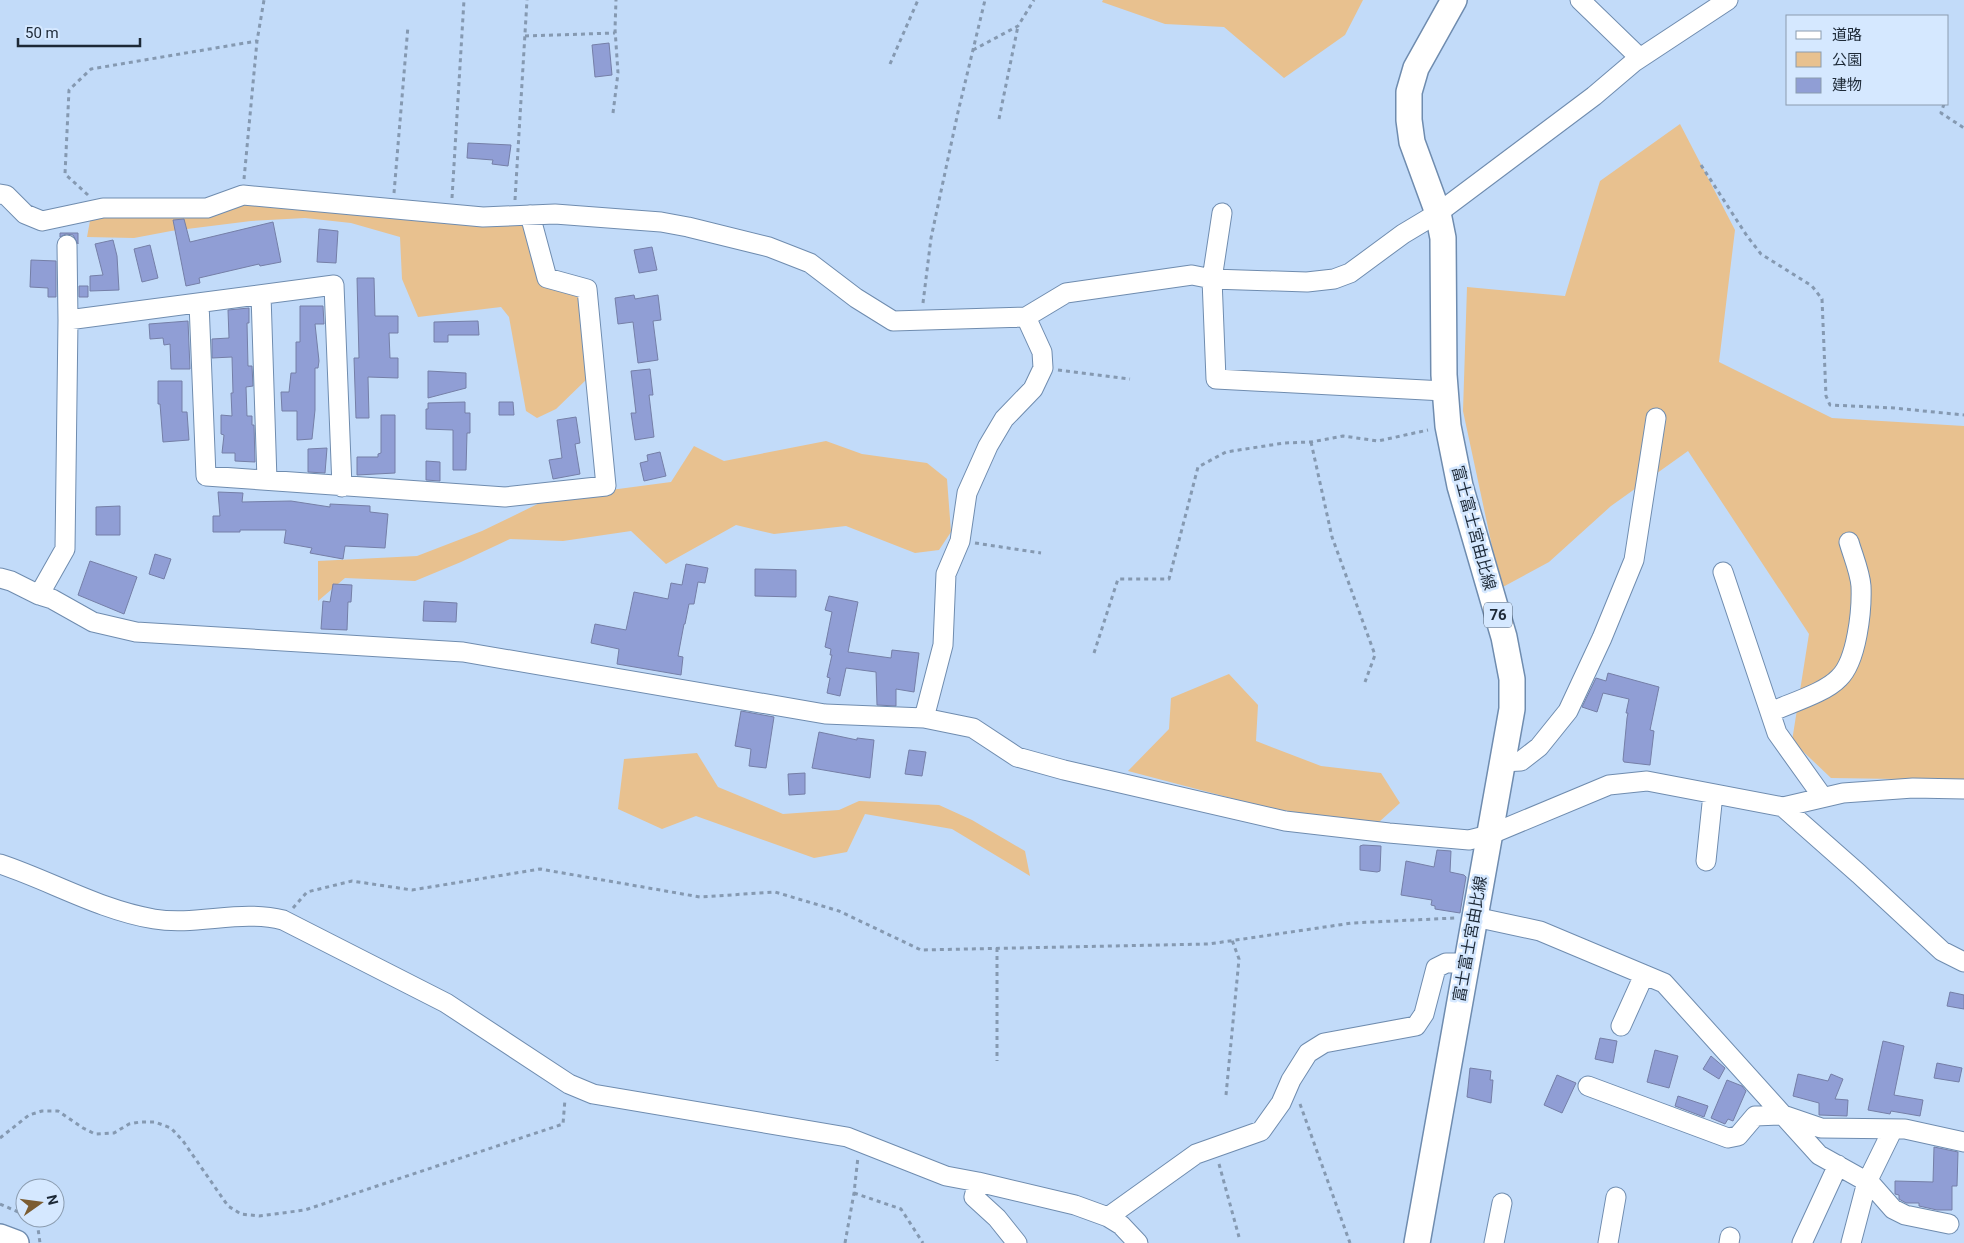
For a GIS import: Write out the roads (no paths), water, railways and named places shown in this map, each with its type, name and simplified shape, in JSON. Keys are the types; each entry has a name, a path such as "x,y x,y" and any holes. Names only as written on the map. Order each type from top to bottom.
{"main road":[{"name":"富士富士宮由比線","path":"1417,1243 1512,709 1512,679 1504,637 1460,486 1448,426 1444,391 1445,273 1443,238 1438,213 1412,142 1409,120 1409,92 1416,68 1454,0"},
{"path":"0,1237 16,1243"}],"street":[{"path":"1580,0 1640,58"},
{"path":"0,194 6,195 25,214 42,221 103,208 207,208 243,195 483,217 555,214 661,222 769,247 810,263 856,298 893,321 1026,317 1066,293 1192,275 1212,279 1307,282 1334,279 1350,273 1403,234 1438,213 1594,96 1640,58 1728,0"},
{"path":"1222,213 1212,279 1216,379 1444,391"},
{"path":"198,303 206,476 505,497 606,486 587,288 547,278 522,215"},
{"path":"39,595 65,548 67,245"},
{"path":"68,320 334,286 342,487"},
{"path":"261,295 267,480"},
{"path":"924,718 943,645 946,574 960,541 967,493 988,446 1004,419 1033,390 1043,368 1042,352 1026,317"},
{"path":"1502,762 1521,761 1539,747 1568,712 1602,638 1634,560 1656,418"},
{"path":"1771,712 1817,692 1840,678 1854,650 1861,585 1849,542"},
{"path":"1723,572 1777,733 1822,796"},
{"path":"0,578 52,599 93,622 136,632 463,652 825,714 924,718 973,728 1017,756 1064,770 1285,821 1381,832 1469,840 1489,836 1609,785 1647,781 1783,807 1822,796 1843,793 1913,788 1964,789"},
{"path":"1706,861 1713,794"},
{"path":"1783,807 1942,951 1964,962"},
{"path":"0,864 114,909 155,919 185,920 267,915 283,920 446,1003 569,1084 593,1094 847,1137 946,1176 1075,1205 1108,1217 1121,1225 1138,1243"},
{"path":"1475,917 1540,931 1664,983 1819,1155 1867,1182 1893,1208 1905,1215 1949,1224"},
{"path":"1108,1217 1196,1154 1261,1131 1282,1103 1291,1080 1308,1052 1324,1043 1416,1026 1424,1014 1436,968 1446,963 1466,963"},
{"path":"1621,1026 1644,975"},
{"path":"1588,1086 1728,1138 1738,1136 1755,1116 1783,1115 1821,1128 1905,1129 1964,1142"},
{"path":"1851,1243 1867,1182 1893,1129"},
{"path":"1802,1243 1838,1165"},
{"path":"978,1182 974,1196 997,1218 1016,1243"},
{"path":"1608,1243 1616,1198"},
{"path":"1494,1243 1502,1203"}]}
